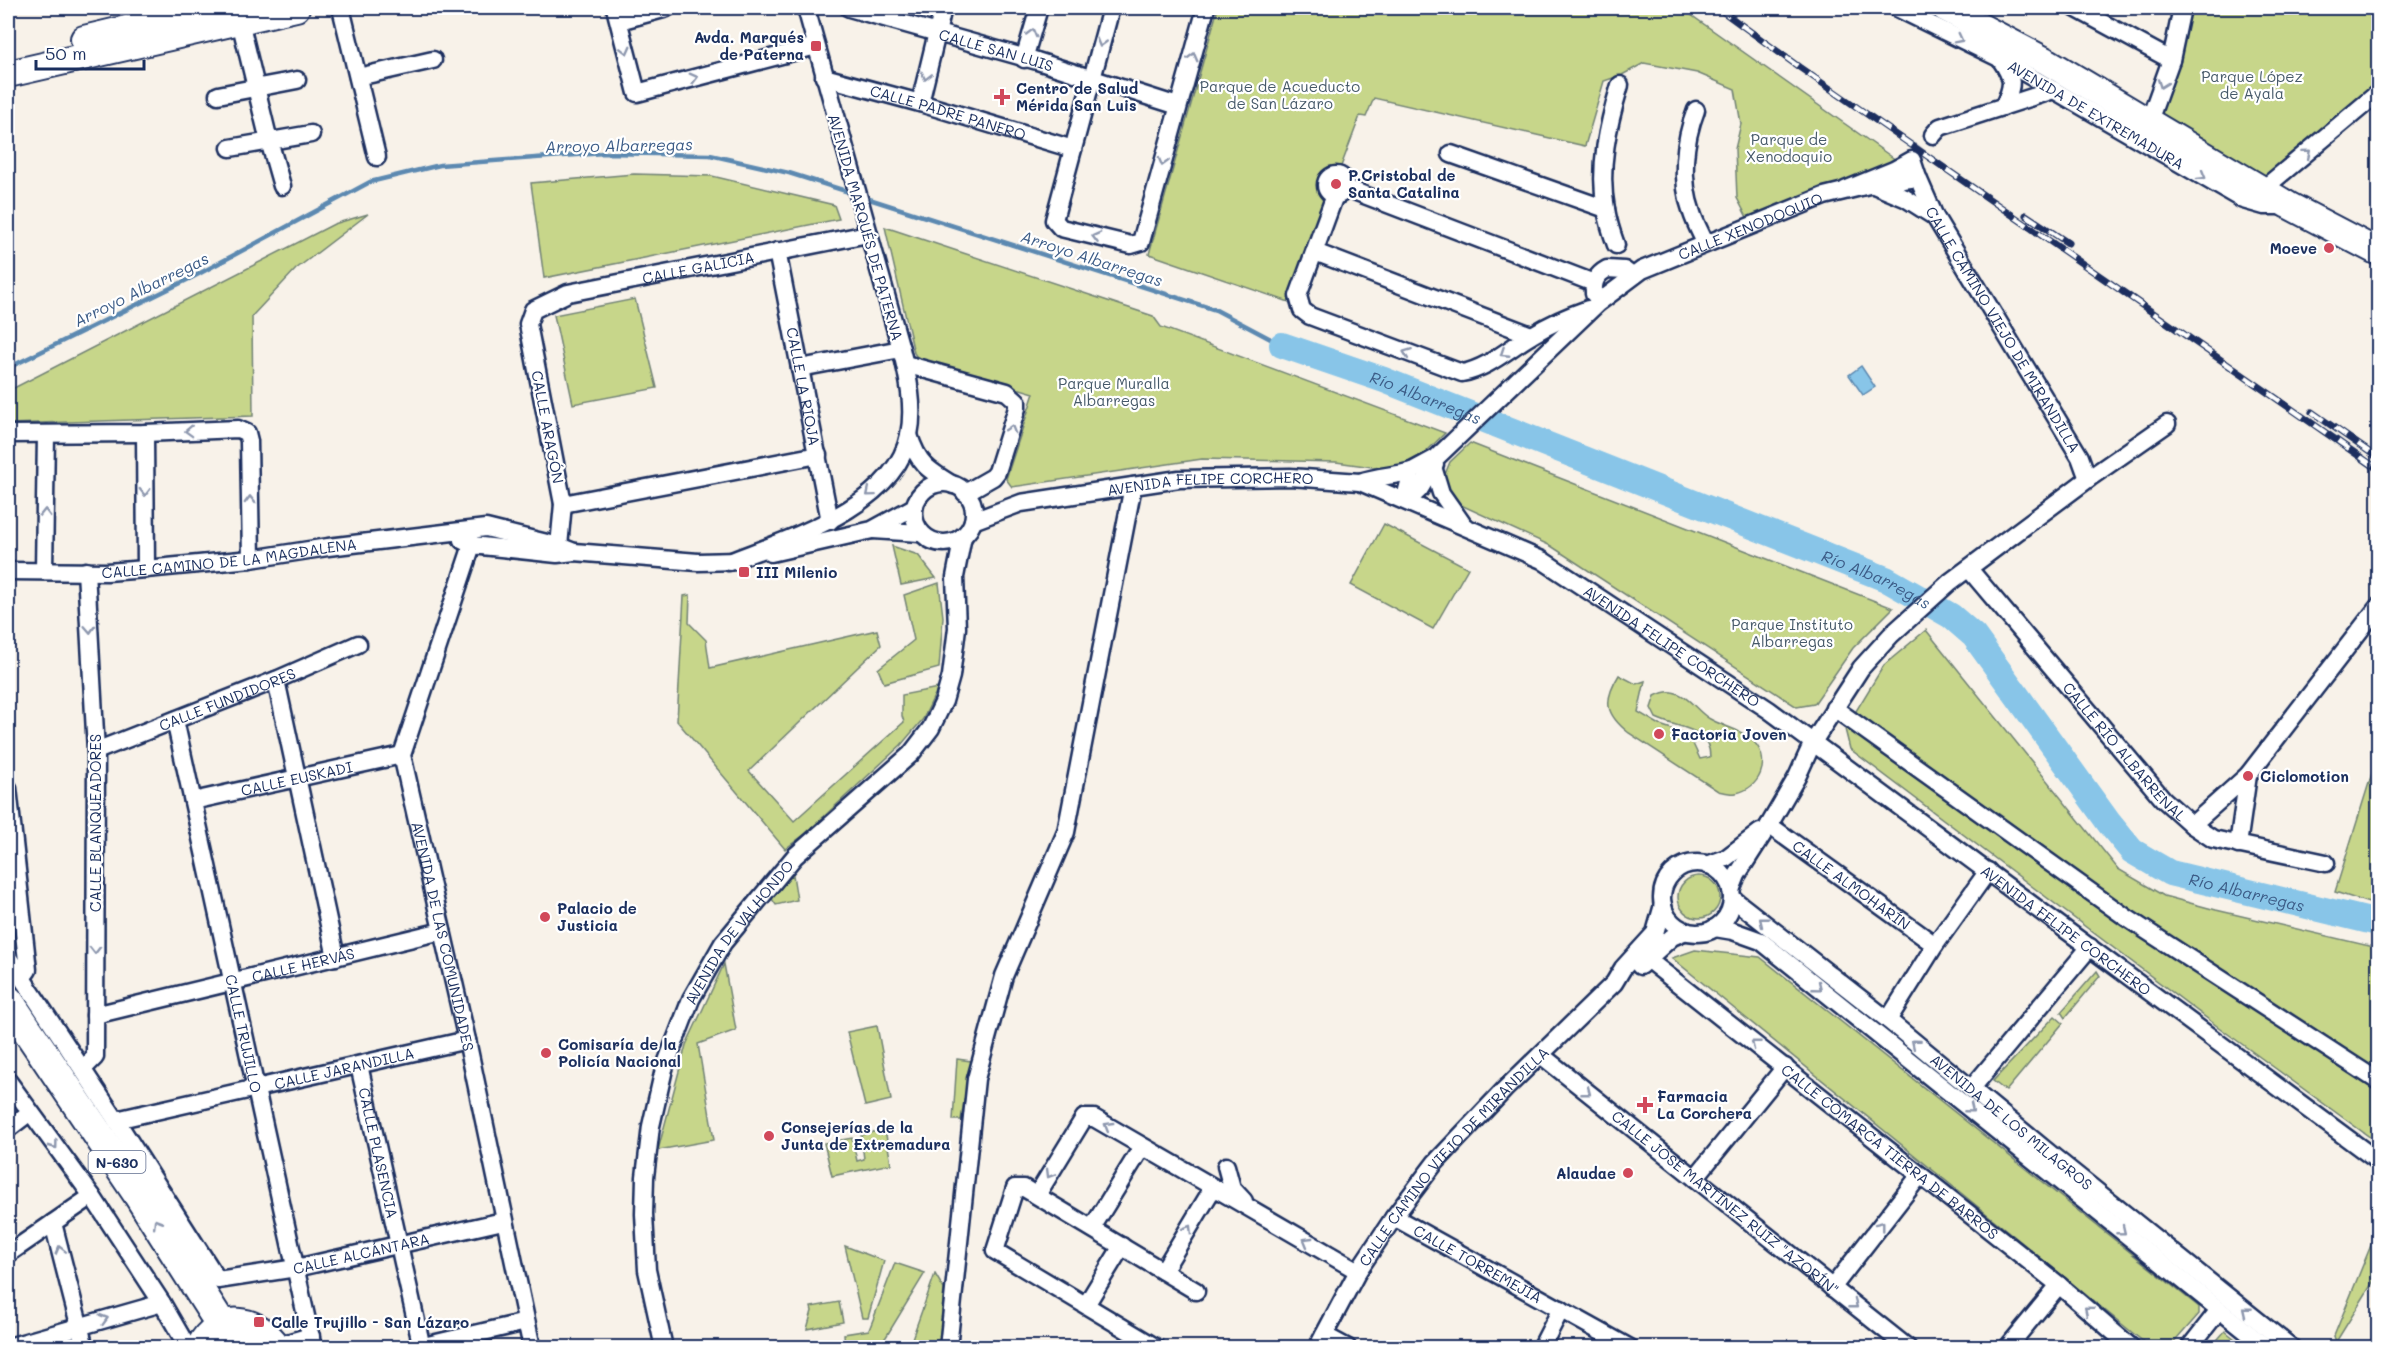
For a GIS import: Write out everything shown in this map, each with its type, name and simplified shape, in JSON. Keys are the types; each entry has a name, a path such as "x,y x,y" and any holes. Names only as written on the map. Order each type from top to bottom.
{"highway":[{"name":"N-630","path":"15,990 137,1192 212,1342"},
{"name":"N-630","path":"8,1034 212,1342"},
{"path":"212,1342 233,1322 253,1327 264,1333 276,1347"}],"main road":[{"path":"8,57 215,8"},
{"path":"8,74 296,8"},
{"name":"AVENIDA DE EXTREMADURA","path":"1945,8 2048,62 2288,205 2379,252"}],"street":[{"path":"341,8 377,157"},
{"path":"668,8 617,14 637,93 816,46"},
{"name":"AVENIDA MARQUÉS DE PATERNA","path":"806,8 903,357 911,402 907,441"},
{"name":"CALLE SAN LUIS","path":"849,8 1091,78 1178,106"},
{"path":"920,103 943,8"},
{"path":"1024,59 1039,8"},
{"path":"1112,8 1054,220 1061,228 1131,245 1141,242 1206,8"},
{"name":"AVENIDA DE EXTREMADURA","path":"1969,8 2048,62"},
{"path":"2075,8 2171,60"},
{"path":"2149,121 2171,60 2182,8"},
{"name":"AVENIDA DE EXTREMADURA","path":"1903,9 1999,58 2243,200 2264,206 2282,208 2288,205"},
{"path":"240,21 269,143 282,186"},
{"path":"1999,58 2011,74 2012,90 2003,107"},
{"path":"358,77 433,60"},
{"name":"CALLE PADRE PANERO","path":"824,77 1072,149"},
{"path":"218,95 297,80"},
{"path":"1620,85 1610,118 1605,147 1604,179 1606,209 1616,245 1632,276"},
{"path":"1933,135 1940,127 2054,90"},
{"path":"2262,190 2379,93"},
{"path":"1696,110 1686,145 1686,188 1691,212 1706,243"},
{"path":"230,148 311,134"},
{"path":"1451,154 1606,209"},
{"path":"1845,190 1911,160 1918,178"},
{"name":"CALLE XENODOQUIO","path":"1435,464 1595,305 1632,276 1706,243 1824,196 1873,184 1918,178"},
{"name":"CALLE CAMINO VIEJO DE MIRANDILLA","path":"1918,178 1935,218 2080,457 2088,479"},
{"path":"1873,184 1905,198 1935,218"},
{"path":"1531,335 1315,252 1341,191 1594,283"},
{"name":"CALLE GALICIA","path":"533,310 568,293 867,232"},
{"path":"1614,267 1616,245"},
{"name":"CALLE LA RIOJA","path":"777,251 830,521"},
{"name":"CALLE XENODOQUIO","path":"1315,252 1298,296 1302,309 1310,316 1462,374 1478,370 1531,335 1562,318 1595,305"},
{"path":"1595,305 1594,283 1601,272 1614,267 1632,276"},
{"name":"CALLE ARAGÓN","path":"533,310 528,324 563,504 566,549"},
{"path":"800,368 903,357 1007,392 1017,401 1017,408 997,472 993,477 963,492 937,484 918,500"},
{"path":"1732,894 1726,879 1718,870 1695,863 1673,872 1664,887 1663,905 1667,916 1675,926 1686,931 1703,932 1715,928 1727,915 1737,875 1797,777 1813,742 1861,668 1891,635 1950,582 2166,424"},
{"path":"8,434 146,433 238,429 247,433 251,559"},
{"path":"146,433 146,569"},
{"path":"44,571 46,434"},
{"path":"907,441 929,471 963,492 974,513 973,521 963,536 944,543 927,537 914,516 920,478 907,441"},
{"name":"CALLE CAMINO DE LA MAGDALENA","path":"729,562 830,521 875,489 895,466 907,441"},
{"path":"563,504 818,455"},
{"path":"1360,482 1375,477 1395,476 1435,464"},
{"path":"1407,501 1420,489 1435,464"},
{"path":"1435,464 1441,493 1464,526"},
{"path":"1407,501 1407,490 1412,471"},
{"name":"AVENIDA FELIPE CORCHERO","path":"973,521 1021,503 1179,479 1290,477 1360,482 1542,560 1769,710 2379,1161"},
{"path":"948,1347 976,1079 1004,976 1066,832 1133,486"},
{"name":"AVENIDA FELIPE CORCHERO","path":"963,492 1021,503"},
{"name":"CALLE CAMINO DE LA MAGDALENA","path":"872,530 918,500"},
{"name":"CALLE CAMINO DE LA MAGDALENA","path":"8,571 146,569 251,559 328,547 463,537 511,541 525,537 566,549 698,562 729,562 872,530 927,537"},
{"name":"AVENIDA DE VALHONDO","path":"664,1347 648,1270 644,1214 645,1177 651,1126 664,1069 691,999 723,944 795,856 911,754 931,728 944,701 951,676 957,628 955,577 963,536"},
{"path":"402,755 463,537"},
{"name":"CALLE CAMINO DE LA MAGDALENA","path":"463,537 557,554 566,549"},
{"name":"AVENIDA DE VALHONDO","path":"927,537 947,559 955,577"},
{"name":"CALLE RÍO ALBARRENAL","path":"1969,569 2163,799 2192,825 2213,838 2326,863"},
{"name":"CALLE BLANQUEADORES","path":"83,1069 95,1057 96,751 86,571"},
{"path":"2192,825 2248,775 2379,607"},
{"name":"CALLE FUNDIDORES","path":"96,751 276,680 358,644"},
{"path":"276,680 336,957"},
{"path":"1834,708 2127,918 2379,1081"},
{"name":"CALLE TRUJILLO","path":"175,720 312,1342"},
{"name":"CALLE EUSKADI","path":"193,801 402,755"},
{"name":"AVENIDA DE LAS COMUNIDADES","path":"402,755 467,1040 503,1221 532,1347"},
{"path":"2238,845 2248,775"},
{"path":"8,788 28,970 15,990"},
{"path":"1707,865 1726,858 1769,825"},
{"name":"CALLE ALMOHARÍN","path":"1769,825 1935,945"},
{"path":"1887,1020 1935,945 1988,871"},
{"name":"AVENIDA DE LOS MILAGROS","path":"1732,894 2292,1347"},
{"name":"CALLE CAMINO VIEJO DE MIRANDILLA","path":"1321,1341 1358,1270 1435,1163 1505,1089 1614,983 1623,968 1655,933 1663,905"},
{"name":"AVENIDA DE LOS MILAGROS","path":"1715,928 1733,931 1761,941 2267,1347"},
{"name":"CALLE CAMINO VIEJO DE MIRANDILLA","path":"1614,983 1632,973 1672,937 1686,931"},
{"name":"CALLE HERVÁS","path":"95,1015 442,932"},
{"path":"1971,1089 2090,947"},
{"path":"8,957 15,990 83,1069 116,1120"},
{"name":"CALLE COMARCA TIERRA DE BARROS","path":"1647,959 2059,1285 2132,1347"},
{"name":"CALLE JARANDILLA","path":"116,1120 467,1040"},
{"name":"CALLE JOSÉ MARTÍNEZ RUIZ \"AZORÍN\"","path":"1541,1055 1908,1347"},
{"name":"CALLE PLASENCIA","path":"359,1065 420,1347"},
{"path":"1695,1178 1785,1067"},
{"path":"8,1081 29,1113 92,1196 162,1303 212,1342"},
{"path":"8,1129 29,1113"},
{"path":"1037,1195 1084,1118 1094,1118 1358,1270"},
{"name":"CALLE ALCÁNTARA","path":"116,1120 218,1280 296,1268 503,1221"},
{"path":"1092,1228 1142,1147"},
{"path":"1226,1166 1232,1188 1250,1208"},
{"path":"1832,1288 1920,1175"},
{"path":"1157,1347 995,1251 1015,1188 1024,1188 1037,1195 1196,1291"},
{"path":"1163,1271 1213,1188"},
{"path":"8,1254 92,1196"},
{"name":"CALLE TORREMEJÍA","path":"1394,1217 1630,1347"},
{"path":"52,1223 85,1347"},
{"path":"1086,1305 1122,1246"},
{"path":"2007,1347 2059,1285"},
{"path":"8,1347 162,1303"},
{"path":"1541,1347 1561,1309"},
{"path":"2189,1347 2219,1310"},
{"path":"420,1347 526,1322"},
{"path":"1321,1341 1348,1347"},
{"path":"276,1347 312,1342"}],"green space":[{"name":"Parque de Acueducto de San Lázaro","path":"1218,8 1681,8 1896,160 1749,221 1737,198 1735,149 1741,124 1735,89 1697,73 1644,63 1622,75 1604,81 1585,146 1374,98 1366,117 1360,116 1340,169 1329,169 1320,178 1319,191 1329,198 1292,303 1149,254"},
{"name":"Parque López de Ayala","path":"2188,8 2378,8 2378,81 2259,181 2158,118"},
{"path":"634,174 712,176 834,205 839,219 544,278 531,183"},
{"path":"368,214 296,269 252,316 253,416 8,424 8,391 334,224"},
{"name":"Parque Muralla Albarregas","path":"885,227 1153,316 1161,327 1445,433 1425,453 1404,464 1380,468 1336,462 1202,459 1012,487 1006,479 1034,393 919,360 914,353"},
{"path":"635,299 657,388 573,404 554,315"},
{"name":"Parque Instituto Albarregas","path":"1470,443 1893,608 1853,648 1814,704 1797,707 1551,546 1450,500 1441,484 1450,462"},
{"path":"1384,524 1468,568 1433,629 1351,585"},
{"path":"892,546 918,555 936,578 901,585"},
{"path":"939,583 943,617 939,668 884,683 878,669 914,640 904,595"},
{"path":"690,595 689,623 706,640 710,668 877,630 881,645 749,771 794,821 904,722 902,695 938,688 923,719 901,745 805,834 785,849 677,721 684,596"},
{"path":"1926,630 2118,869 2164,896 2378,948 2378,1143 2217,1026 1850,749 1845,729 1884,665"},
{"name":"Factoria Joven","path":"1619,675 1636,684 1645,681 1638,712 1660,725 1689,735 1700,759 1710,757 1705,739 1691,730 1656,718 1651,708 1655,696 1668,692 1678,693 1710,719 1750,739 1760,750 1762,758 1757,780 1751,786 1736,793 1718,791 1629,733 1615,720 1609,707 1610,692"},
{"path":"2378,754 2378,906 2335,892"},
{"path":"793,875 797,900 776,905 772,899 775,893"},
{"path":"1699,876 1707,877 1714,882 1719,889 1719,905 1714,912 1707,917 1699,918 1691,917 1684,912 1679,905 1678,897 1679,889 1684,882 1691,877"},
{"path":"1695,950 1760,957 2199,1307 2199,1314 2170,1347 2150,1347 1672,958"},
{"path":"724,964 736,1030 698,1044 714,1140 658,1150 686,1045"},
{"path":"2097,971 2100,976 2065,1018 2061,1012"},
{"path":"2055,1016 2063,1023 2006,1091 1993,1081"},
{"path":"877,1026 891,1100 865,1106 847,1032"},
{"path":"957,1059 971,1061 961,1120 953,1120"},
{"path":"885,1129 891,1164 832,1176 824,1143 852,1138 857,1161 864,1159 861,1135"},
{"path":"2378,1228 2378,1274 2336,1342 2334,1336"},
{"path":"845,1246 884,1261 868,1318 862,1318"},
{"path":"895,1263 925,1273 886,1337 875,1347 845,1347 844,1334 869,1330"},
{"path":"935,1274 944,1289 939,1347 909,1347"},
{"path":"839,1302 843,1322 807,1329 811,1307"},
{"path":"2225,1331 2245,1347 2211,1347"}],"water":[{"path":"1861,366 1875,387 1863,395 1849,375"}],"waterway":[{"name":"Arroyo Albarregas","path":"8,368 193,277 370,182 440,165 604,153 710,155 789,173 852,193"},
{"name":"Arroyo Albarregas","path":"863,197 1216,310 1282,345"},
{"name":"Río Albarregas","path":"1282,345 1384,380 1886,579 1951,616 1974,636 2109,823 2132,851 2170,873 2378,923"}],"tunnel":[{"path":"1912,160 1933,135"}],"railway":[{"path":"1718,8 1799,67 2378,469"},
{"path":"2026,215 2068,243"},
{"path":"2312,412 2378,458"}],"place":[{"name":"Avda. Marqués de Paterna","path":"816,46"},
{"name":"Centro de Salud Mérida San Luis","path":"1002,97"},
{"name":"P.Cristobal de Santa Catalina","path":"1336,184"},
{"name":"Moeve","path":"2329,248"},
{"name":"III Milenio","path":"744,572"},
{"name":"Factoria Joven","path":"1659,734"},
{"name":"Ciclomotion","path":"2248,776"},
{"name":"Palacio de Justicia","path":"545,917"},
{"name":"Comisaría de la Policía Nacional","path":"546,1053"},
{"name":"Farmacia La Corchera","path":"1645,1105"},
{"name":"Consejerías de la Junta de Extremadura","path":"769,1136"},
{"name":"Alaudae","path":"1628,1173"},
{"name":"Calle Trujillo - San Lázaro","path":"259,1322"}],"park label":[{"name":"Parque de Xenodoquio","path":"1789,148"}]}
